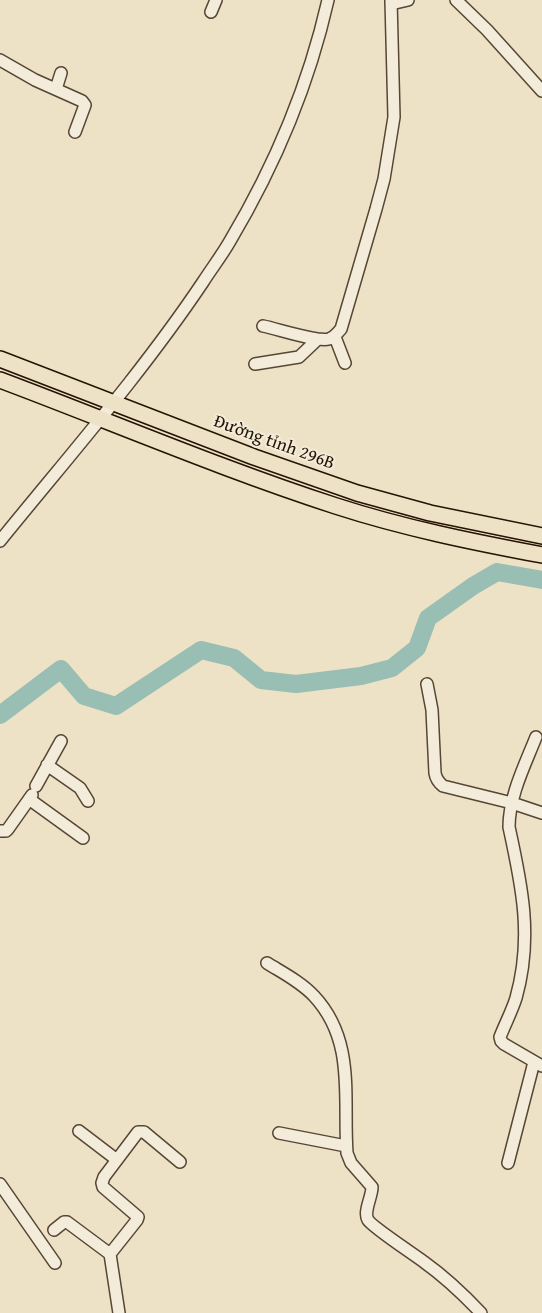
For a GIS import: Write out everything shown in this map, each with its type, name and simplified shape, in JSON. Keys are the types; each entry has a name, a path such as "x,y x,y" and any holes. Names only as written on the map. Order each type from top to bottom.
{"main road":[{"name":"Đường tỉnh 296B","path":"0,359 254,457 357,493 430,513 542,536"},
{"path":"0,380 337,506 449,537 542,555"}],"street":[{"path":"212,12 216,0"},
{"path":"0,541 159,346 230,242 260,188 302,89 328,0"},
{"path":"263,326 318,339 328,339 334,336 341,328 384,179 394,117 391,2 408,0"},
{"path":"456,0 487,30 542,92"},
{"path":"0,60 56,90 82,101 85,105 74,132"},
{"path":"56,90 61,74"},
{"path":"334,336 345,363"},
{"path":"255,364 299,356 318,339"},
{"path":"427,684 432,710 435,773 439,783 443,786 512,803 542,813"},
{"path":"508,1163 538,1064 504,1044 500,1037 520,981 524,942 525,918 522,889 509,828 512,803 536,736"},
{"path":"0,831 8,829 32,793 61,741"},
{"path":"47,765 80,788 88,801"},
{"path":"32,793 83,838"},
{"path":"267,963 298,982 314,995 336,1028 346,1070 347,1153 351,1163 372,1187 367,1219 371,1224 454,1286 481,1313"},
{"path":"80,1131 117,1160"},
{"path":"110,1254 138,1220 138,1217 104,1187 104,1177 138,1132 144,1132 180,1162"},
{"path":"279,1134 346,1146"},
{"path":"0,1184 55,1263"},
{"path":"54,1230 64,1222 67,1222 110,1254 119,1313"}],"waterway":[{"path":"0,715 61,669 84,696 116,706 201,650 234,658 261,680 296,684 361,676 392,668 417,648 428,618 473,586 497,572 542,580"}]}
